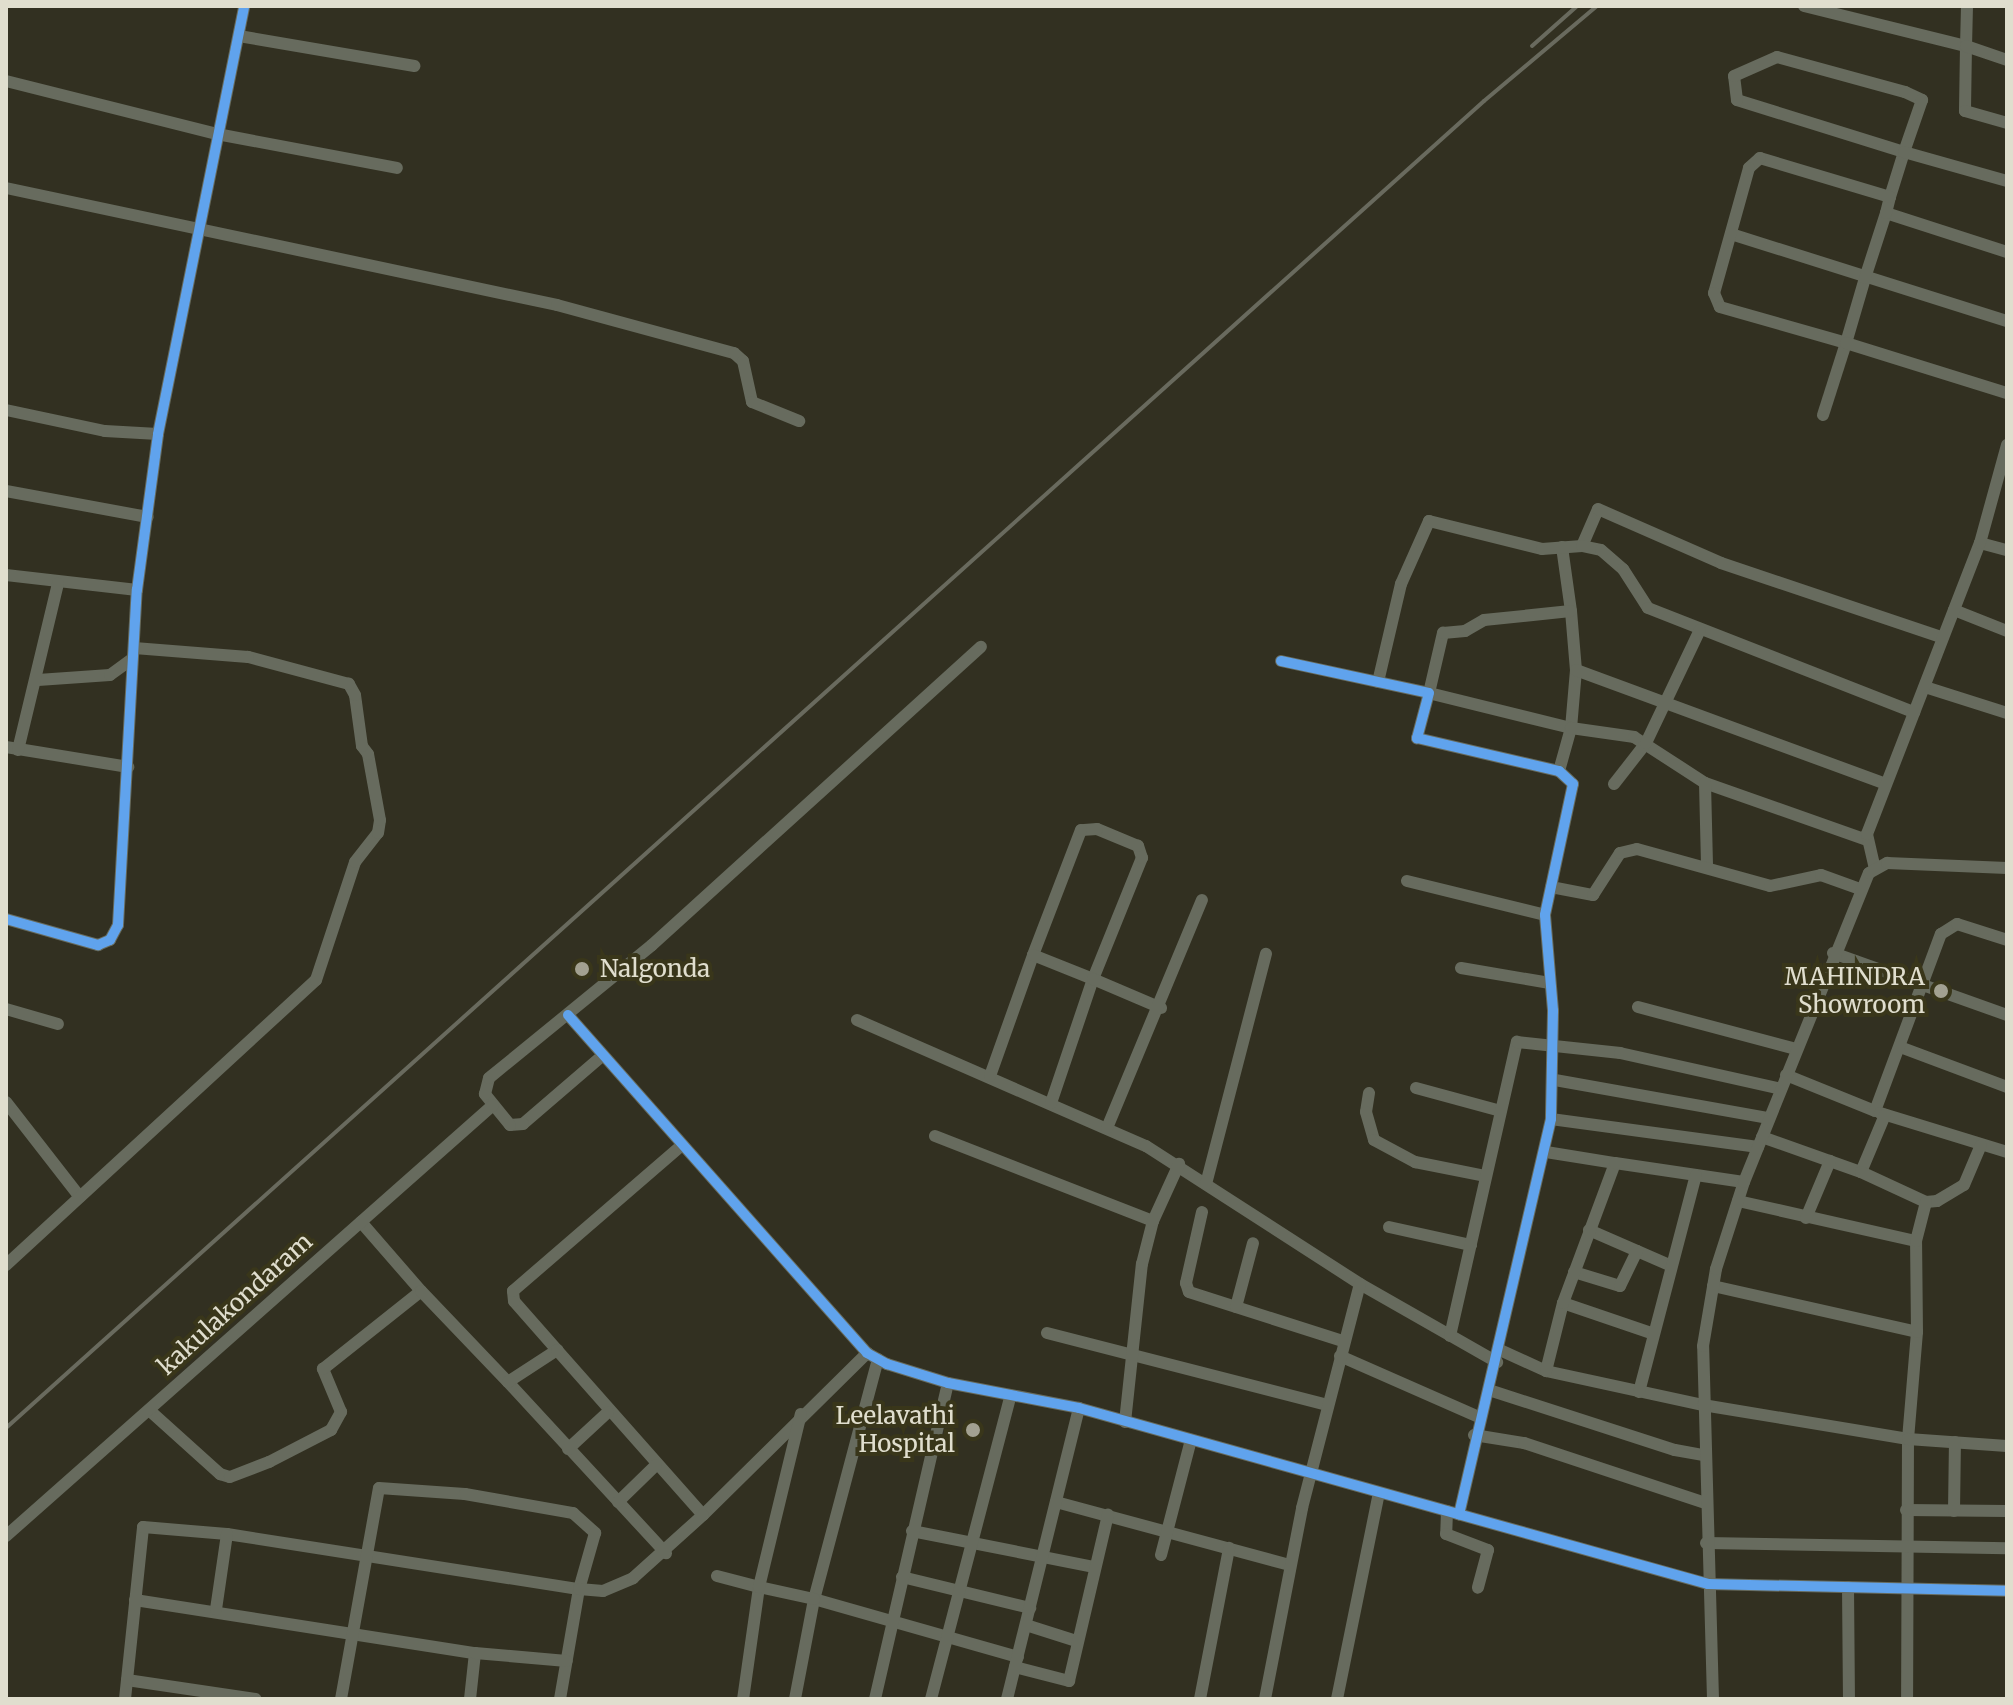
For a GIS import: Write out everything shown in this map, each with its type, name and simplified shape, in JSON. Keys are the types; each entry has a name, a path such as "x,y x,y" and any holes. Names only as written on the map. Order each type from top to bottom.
{"street":[{"path":"6,919 85,944 110,940 118,925 137,590 158,434 197,225 244,6"},
{"path":"1804,6 1966,46 2007,60"},
{"path":"1967,6 1965,111 2007,123"},
{"path":"239,36 414,66"},
{"path":"1823,415 1904,152 1922,100 1905,92 1777,57 1734,76 1737,100 1904,152 2007,181"},
{"path":"6,81 217,134 397,168"},
{"path":"1890,197 1760,158 1749,168 1714,293 1720,307 2007,393"},
{"path":"6,188 103,211 197,225 557,305 734,353 743,361 752,402 799,421"},
{"path":"1886,213 2007,252"},
{"path":"1731,234 2007,321"},
{"path":"6,410 105,431 158,434"},
{"path":"1875,869 1867,840 1883,783 1925,687 1941,637 1980,543 2003,470 2007,445"},
{"path":"6,491 148,517"},
{"path":"1582,546 1598,509 1721,563 1941,637"},
{"path":"1378,682 1401,584 1429,521 1542,549 1582,546 1601,550 1623,569 1648,608 1914,712"},
{"path":"1980,543 2007,550"},
{"path":"1559,771 1571,728 1576,670 1562,547"},
{"path":"6,575 58,584 137,590"},
{"path":"58,584 38,680 12,748 128,767"},
{"path":"1954,610 2007,631"},
{"path":"1478,1588 1488,1550 1446,1534 1499,1356 1546,1152 1555,1080 1545,915 1573,792 1567,775 1559,771 1417,738 1443,633 1465,631 1484,620 1571,611"},
{"path":"1614,784 1646,743 1700,630"},
{"path":"602,1056 523,1124 510,1125 485,1094 489,1078 652,945 981,647"},
{"path":"6,1265 316,980 327,961 339,900 380,820 355,695 349,684 248,657 133,653 110,675 38,680"},
{"path":"1281,661 1646,743 1705,783 1867,840"},
{"path":"1576,670 1883,783"},
{"path":"1925,687 2007,713"},
{"path":"1705,783 1707,865"},
{"path":"990,1076 1077,836 1087,828 1110,833 1138,846 1142,858 1093,979 1051,1103"},
{"path":"1551,887 1593,895 1625,849 1707,865 1770,886 1821,875 1860,889"},
{"path":"1713,1699 1706,1543 1703,1346 1713,1286 1744,1182 1833,953 1860,889 1875,869 1887,863 2007,868"},
{"path":"1407,881 1545,915"},
{"path":"1107,1128 1161,1008 1202,900"},
{"path":"1861,1172 1921,984 1941,934 1951,924 2007,940"},
{"path":"1833,953 2007,1015"},
{"path":"1206,1184 1266,954"},
{"path":"1033,955 1161,1008"},
{"path":"1461,968 1550,983"},
{"path":"1638,1007 1796,1049"},
{"path":"6,1009 58,1024"},
{"path":"568,1015 872,1356 948,1383 1079,1408 1708,1584 2007,1591"},
{"path":"857,1020 1107,1128 1179,1164 1360,1284 1450,1336 1499,1356 1546,1371 1703,1405 1908,1439 2007,1446"},
{"path":"1450,1336 1513,1046 1554,1043 1781,1089"},
{"path":"1900,1047 2007,1087"},
{"path":"1786,1075 1880,1113 2007,1152"},
{"path":"1555,1080 1769,1118"},
{"path":"1416,1088 1497,1110"},
{"path":"1369,1093 1366,1112 1374,1140 1415,1162 1485,1176"},
{"path":"6,1102 80,1197"},
{"name":"kakulakondaram","path":"6,1536 493,1105"},
{"path":"1551,1119 1760,1142 1861,1172 1926,1202 1964,1185 1981,1145"},
{"path":"935,1136 1153,1221"},
{"path":"682,1145 513,1291 514,1301 608,1412 703,1515"},
{"path":"1546,1152 1744,1182"},
{"path":"1806,1218 1830,1161"},
{"path":"1546,1371 1563,1303 1615,1163"},
{"path":"1125,1422 1142,1264 1153,1221 1179,1164"},
{"path":"1639,1392 1651,1333 1696,1175"},
{"path":"1738,1201 1916,1241"},
{"path":"1907,1699 1910,1547 1906,1510 1908,1439 1917,1332 1916,1241 1926,1202"},
{"path":"1202,1212 1187,1287 1196,1295 1343,1341"},
{"path":"361,1222 421,1291 666,1553"},
{"path":"1389,1227 1471,1245"},
{"path":"1589,1230 1669,1265"},
{"path":"1236,1307 1253,1243"},
{"path":"1574,1272 1616,1287 1637,1251"},
{"path":"1265,1699 1289,1565 1343,1341 1360,1284"},
{"path":"1713,1286 1917,1332"},
{"path":"149,1410 220,1474 230,1477 269,1462 331,1430 341,1412 323,1380 323,1369 421,1291"},
{"path":"1563,1303 1651,1333"},
{"path":"1047,1333 1327,1405"},
{"path":"508,1382 557,1350"},
{"path":"125,1699 143,1527 227,1534 364,1553 579,1589 613,1588 666,1553 802,1412 872,1356"},
{"path":"795,1699 814,1599 872,1356"},
{"path":"1340,1356 1481,1418"},
{"path":"875,1699 948,1383"},
{"path":"1489,1390 1675,1450 1704,1455"},
{"path":"931,1699 957,1589 1011,1395"},
{"path":"1007,1699 1079,1408"},
{"path":"568,1449 608,1412"},
{"path":"758,1699 744,1697 759,1587 802,1412"},
{"path":"1474,1435 1524,1443 1705,1503"},
{"path":"1161,1555 1191,1440"},
{"path":"1954,1511 1955,1442"},
{"path":"618,1502 656,1465"},
{"path":"341,1699 364,1553 379,1488 538,1505 573,1513 595,1533 579,1589 560,1699"},
{"path":"1337,1699 1379,1493"},
{"path":"1056,1502 1289,1565"},
{"path":"1906,1510 2007,1511"},
{"path":"717,1576 814,1599 893,1626 945,1638 1069,1681 1108,1515"},
{"path":"912,1531 1043,1554 1094,1567"},
{"path":"216,1609 227,1534"},
{"path":"1706,1543 2007,1548"},
{"path":"1200,1699 1229,1548"},
{"path":"902,1577 1030,1608"},
{"path":"1848,1587 1849,1699"},
{"path":"135,1600 216,1609 475,1653 567,1661"},
{"path":"1026,1625 1076,1641"},
{"path":"470,1699 475,1653"},
{"path":"127,1680 256,1699"}],"railway":[{"path":"1532,46 1577,6"},
{"path":"6,1428 1484,101 1597,6"}],"cycle path":[{"path":"6,919 98,945 110,940 118,925 137,590 158,434 244,6"},
{"path":"1281,661 1429,693 1417,738 1559,771 1573,784 1545,915 1553,1011 1551,1119 1459,1514"},
{"path":"568,1015 867,1353 887,1364 948,1383 1079,1408 1708,1584 2007,1591"}],"place":[{"name":"Nalgonda","path":"582,969"},
{"name":"MAHINDRA Showroom","path":"1941,991"},
{"name":"Leelavathi Hospital","path":"973,1430"}]}
